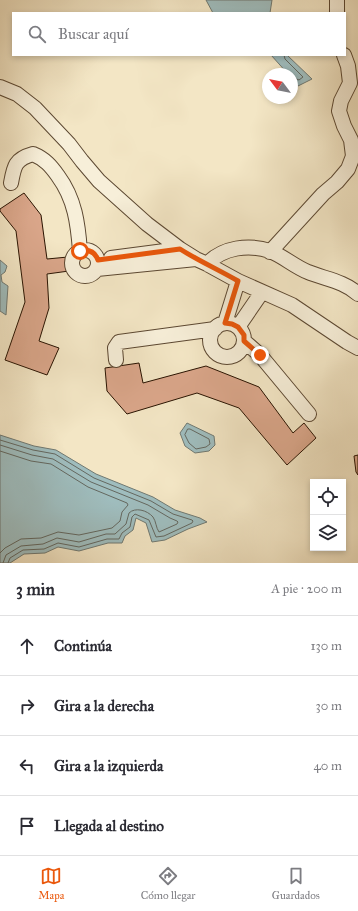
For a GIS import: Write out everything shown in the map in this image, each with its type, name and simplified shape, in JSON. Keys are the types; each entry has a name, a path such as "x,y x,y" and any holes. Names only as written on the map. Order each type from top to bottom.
{"street":[{"path":"337,0 337,12"},
{"path":"270,252 323,194 337,182 348,169 353,156 351,140 344,126 340,111 341,101 350,83 348,66 344,56"},
{"path":"0,87 17,94 35,108 69,144 99,181 147,224 180,249 238,281 292,305 358,348"},
{"path":"11,183 17,161 23,157 33,154 42,158 51,166 64,185 75,209 80,251"},
{"path":"98,264 202,262 240,248 255,248 270,252 306,272 351,287 358,294"},
{"path":"98,264 93,253 85,250 80,251 72,260 73,269 75,272 83,277 87,277 91,275 98,264 180,249"},
{"path":"226,326 238,281"},
{"path":"116,360 115,348 119,342 226,326 244,335 244,341 240,351 236,355 231,357 220,356 216,353 211,344 211,338 226,326 262,292"},
{"path":"244,341 260,355 309,414"}],"water":[{"path":"206,0 272,0 270,12 212,12"},
{"path":"272,56 288,56 312,79 298,86 298,68 283,68"},
{"path":"0,260 7,266 5,272 1,275 2,282 8,286 6,315 0,311"},
{"path":"187,423 214,436 215,445 209,451 195,453 185,446 180,433"},
{"path":"0,435 34,446 56,450 96,474 153,497 175,510 200,518 207,522 165,540 152,542 146,523 136,518 133,530 125,536 122,543 108,543 79,551 58,547 45,553 24,554 10,563 0,563"}],"building":[{"path":"24,193 41,215 47,259 68,257 69,271 47,274 49,308 39,341 59,348 47,375 5,360 25,302 16,231 0,209"},
{"path":"139,363 143,383 206,366 259,387 293,433 304,423 316,438 287,465 239,408 197,393 127,414 107,391 105,368"},
{"path":"358,455 358,475 356,472 354,456"}],"route":[{"path":"80,251 90,251 98,260 180,249 238,281 225,323 238,327 244,335 244,341 260,355"}]}
